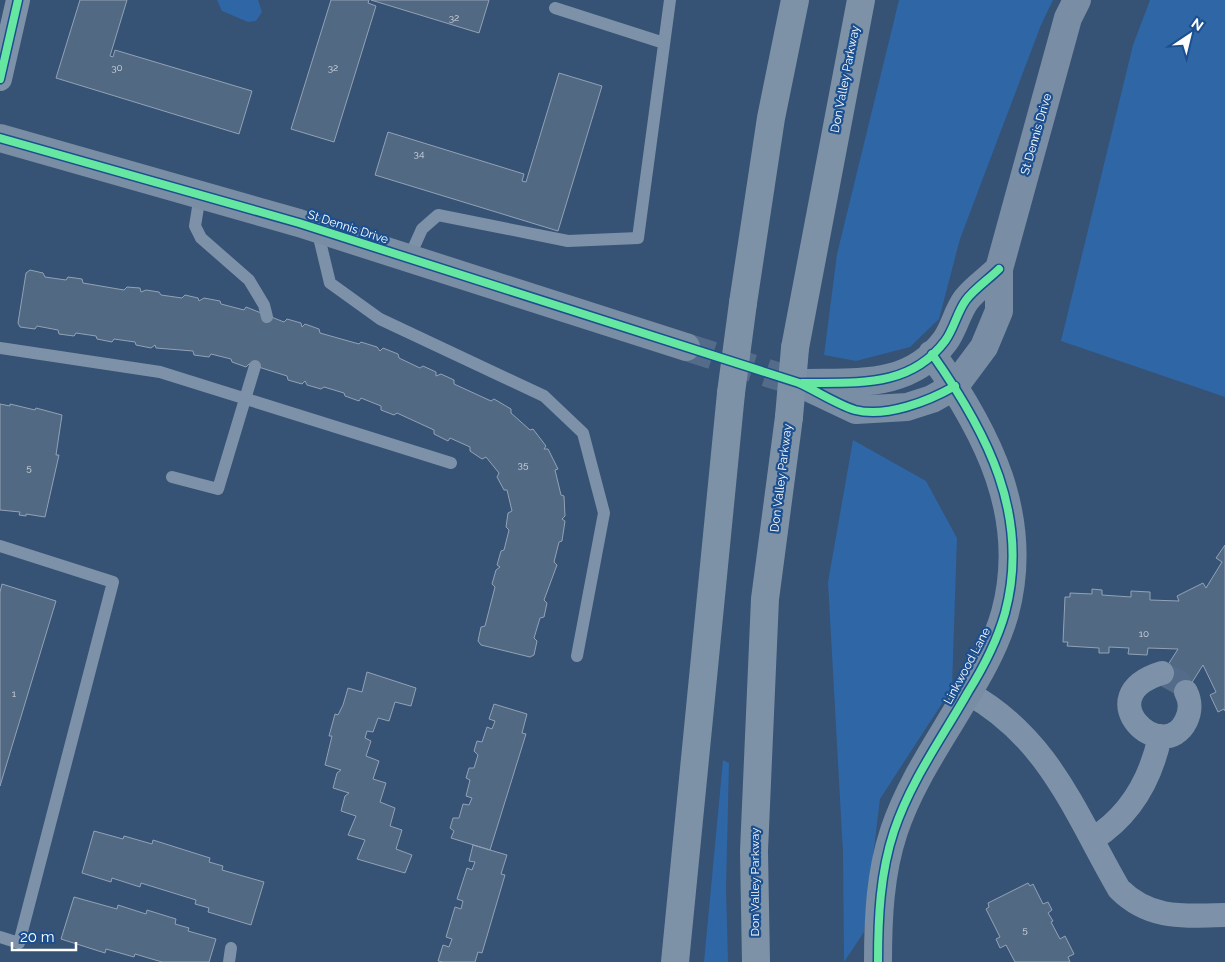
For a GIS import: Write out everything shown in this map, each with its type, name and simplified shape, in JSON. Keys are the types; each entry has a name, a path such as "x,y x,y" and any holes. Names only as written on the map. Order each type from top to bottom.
{"highway":[{"path":"675,962 731,393 771,118 795,0"},
{"name":"Don Valley Parkway","path":"756,962 754,852 765,599 789,417 795,348 861,0"}],"street":[{"path":"0,79 18,0"},
{"name":"St Dennis Drive","path":"999,269 966,300 946,341 920,367 902,375 882,380 799,383 856,410 907,408 932,399 955,386 984,347 1000,311 999,269 1068,18 1078,0"},
{"name":"St Dennis Drive","path":"0,138 317,229 686,347"},
{"name":"Linkwood Lane","path":"878,962 881,890 894,829 921,769 968,693 995,640 1005,613 1011,580 1010,517 1003,484 982,434 955,386 932,354"},
{"path":"1162,674 1140,683 1132,695 1130,709 1135,723 1146,733 1160,736 1174,733 1185,723 1190,710 1186,692"},
{"path":"968,693 989,704 1027,737 1050,765 1093,839 1119,889 1142,907 1166,915 1225,916"},
{"path":"1093,839 1118,820 1140,792 1155,761 1160,736"}],"lane":[{"path":"409,258 422,229 438,215 568,241 638,238 670,0"},
{"path":"555,8 664,43"},
{"path":"200,195 195,226 201,238 249,280 264,305 267,317"},
{"path":"317,229 330,283 380,320 544,396 583,433 604,512 577,656"},
{"path":"0,348 160,372 451,463"},
{"path":"172,477 218,489 255,366"},
{"path":"0,546 113,582 19,943 0,937"},
{"path":"229,962 231,948"}],"shaded area":[{"path":"217,0 258,0 262,12 256,21 248,22 222,11"},
{"path":"899,0 1053,0 1041,25 960,239 939,319 910,347 856,361 824,355 837,254"},
{"path":"1150,0 1225,0 1225,397 1061,341 1133,45"},
{"path":"853,440 926,481 957,538 952,688 880,799 864,932 844,962 843,853 828,582"},
{"path":"723,760 729,763 726,889 728,962 704,962"}],"building":[{"path":"80,0 127,0 110,56 113,57 115,50 252,91 239,134 56,78"},
{"path":"331,0 369,0 368,3 376,6 334,142 291,129"},
{"path":"371,0 489,0 479,33"},
{"path":"559,73 602,86 558,231 375,175 388,132 524,174 522,181 526,182"},
{"path":"30,270 43,273 45,277 66,280 68,277 82,279 83,283 124,290 127,287 140,288 141,292 146,290 159,292 161,295 182,298 185,295 198,298 199,301 204,298 220,301 221,304 244,310 246,307 284,322 287,319 301,323 302,327 305,324 319,329 320,333 359,344 361,342 377,347 380,351 383,348 398,354 399,358 420,368 423,366 436,372 436,376 441,374 454,380 454,384 491,401 494,399 511,409 511,413 530,430 533,429 546,446 544,449 548,449 558,469 555,470 561,495 564,496 565,516 562,519 565,521 562,541 559,542 554,562 557,565 544,600 547,603 544,617 540,618 534,638 537,641 534,655 530,657 481,645 478,641 481,627 485,626 495,587 492,584 496,570 500,567 497,565 501,551 504,550 509,530 506,527 508,513 512,511 507,490 504,490 497,477 499,473 486,457 482,459 470,451 470,447 450,438 448,441 434,434 434,430 397,413 394,415 381,410 381,406 361,398 359,401 345,396 344,393 324,387 321,389 307,385 305,381 302,384 288,380 287,376 249,364 246,367 232,362 231,359 211,354 209,357 194,355 193,351 156,348 155,345 151,348 136,345 135,342 114,339 112,342 97,339 96,336 76,333 74,336 59,334 58,330 37,326 35,329 20,327 18,323 26,273"},
{"path":"0,404 10,406 10,404 35,410 36,408 62,415 56,455 59,455 45,517 26,514 26,516 19,515 20,512 0,510"},
{"path":"1225,545 1225,711 1224,709 1218,712 1210,695 1216,692 1203,665 1184,695 1159,679 1178,649 1148,648 1147,655 1128,654 1129,648 1109,647 1109,653 1099,653 1099,648 1067,646 1068,642 1063,642 1065,597 1070,597 1070,593 1092,594 1092,589 1102,590 1102,595 1131,597 1131,591 1150,592 1150,600 1179,601 1177,596 1203,583 1206,588 1222,562 1216,558"},
{"path":"2,584 56,601 0,786 0,592"},
{"path":"367,672 416,688 411,706 395,702 389,721 378,718 373,732 367,731 365,738 371,741 366,756 379,761 373,779 386,783 380,802 395,808 390,826 402,830 396,849 412,855 405,873 357,859 365,840 348,835 356,816 341,811 345,796 349,793 333,788 337,773 341,770 325,765 332,736 329,736 335,714 338,715 343,705 348,688 362,692"},
{"path":"494,704 527,714 522,733 526,734 490,850 451,838 454,831 450,828 453,818 459,818 463,804 469,805 472,798 466,796 470,780 466,778 469,768 474,768 478,755 474,751 477,741 482,742 487,727 492,729 495,721 489,719"},
{"path":"94,831 123,839 124,836 152,844 153,840 210,858 209,862 223,866 222,870 264,882 251,925 208,912 209,908 195,904 196,900 141,883 140,887 112,878 111,882 82,873"},
{"path":"473,845 507,855 501,874 505,875 482,953 478,952 475,962 438,961 443,945 449,947 452,939 446,937 455,907 461,909 463,901 457,899 467,868 472,870 475,862 469,861"},
{"path":"1028,883 1030,886 1033,884 1043,904 1048,902 1052,910 1048,913 1053,921 1051,922 1060,939 1065,936 1074,954 1068,957 1070,962 1015,962 1006,945 1000,948 996,939 1000,937 986,909 989,907 988,903"},
{"path":"74,897 117,909 118,905 146,914 147,910 176,919 175,924 189,928 188,931 216,939 209,962 162,962 135,954 134,957 106,949 105,953 61,939"}],"tunnel":[{"path":"686,347 799,383"},
{"path":"1162,673 1180,683 1186,692"}],"cycle path":[{"path":"0,79 18,0"},
{"path":"0,138 299,223 799,383 855,410 880,412 907,407 955,386"},
{"path":"802,383 842,383 880,380 915,368 931,357 945,341 966,300 999,269"},
{"path":"878,962 883,879 894,831 918,777 974,683 989,654 1005,613 1012,577 1012,543 1008,509 999,476 970,414 932,354"}]}
